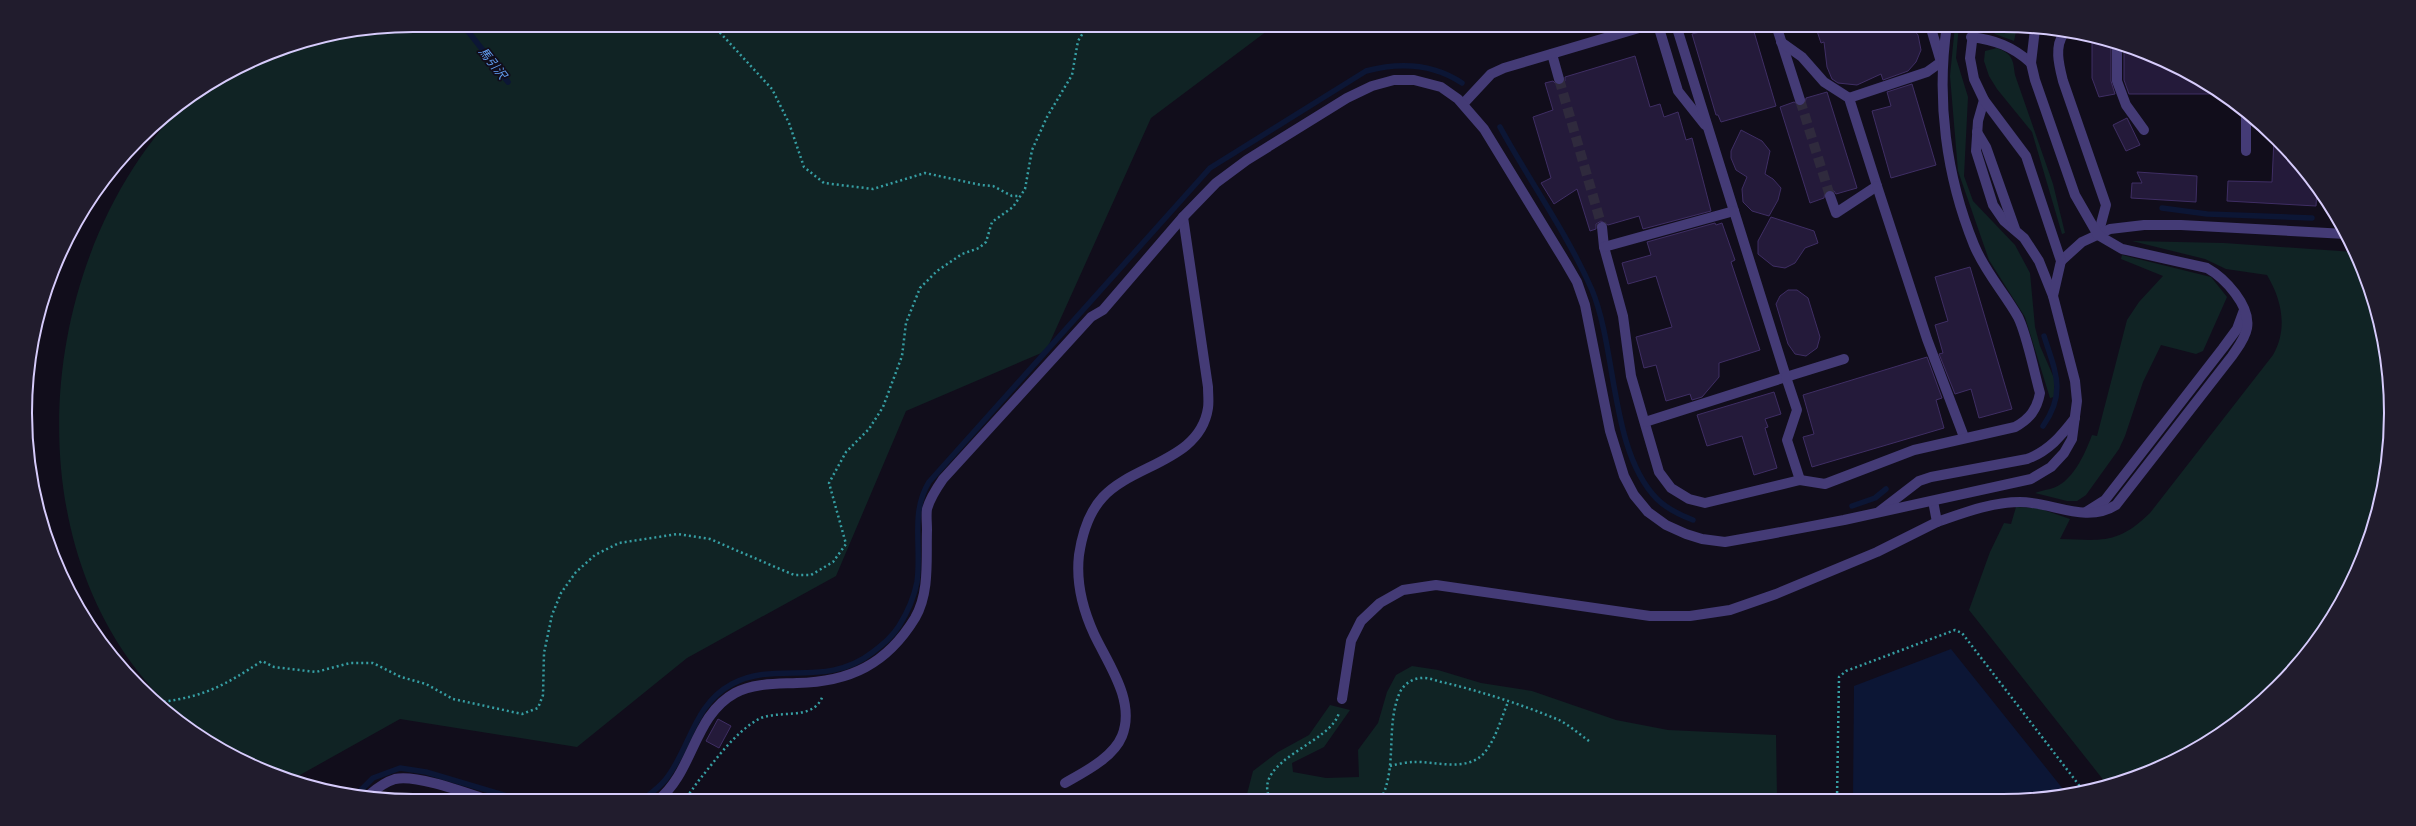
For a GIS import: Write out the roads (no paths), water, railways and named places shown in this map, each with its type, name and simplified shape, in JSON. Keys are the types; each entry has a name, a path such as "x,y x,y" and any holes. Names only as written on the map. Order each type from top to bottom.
{"street":[{"path":"1463,104 1491,74 1626,32"},
{"path":"1660,32 1678,91 1709,130"},
{"path":"1678,32 1797,410 1787,440 1800,480"},
{"path":"1778,32 1800,100"},
{"path":"1602,227 1604,247 1622,316 1631,376 1659,472 1671,488 1689,500 1705,503 1800,480 1825,484 1914,450 1964,437 2015,427 2024,422 2035,409 2040,393 2018,318 1989,276 1974,244 1949,165 1941,62 1932,32"},
{"path":"1849,98 1927,72 1941,62 1945,32"},
{"path":"1972,32 1970,58 1974,79 1984,100 2026,156 2061,261 2053,296"},
{"path":"1342,699 1350,640 1358,628 1380,603 1403,590 1436,584 1650,616 1690,616 1730,610 1776,594 1877,552 1937,522 1970,511 2019,502 2035,503 2085,513 2105,500 2236,329 2244,310 2226,282 2207,268 2122,249 2098,235 2075,195 2031,63 2034,34"},
{"path":"1971,37 1989,40 2011,47 2031,63"},
{"path":"2063,37 2058,48 2060,70 2106,205 2098,235"},
{"path":"1781,42 1802,57 1824,82 1849,98 1927,339 1964,437"},
{"path":"2117,50 2117,81 2126,105 2144,130"},
{"path":"1552,54 1559,79"},
{"path":"665,794 679,775 707,718 719,704 752,686 827,681 844,678 865,668 887,654 899,641 916,617 927,576 927,510 933,493 953,468 1091,317 1103,310 1184,217 1216,184 1247,160 1347,98 1372,86 1394,80 1414,80 1440,87 1463,104 1484,129 1577,282 1590,325 1616,454 1624,476 1634,495 1648,512 1666,525 1702,539 1725,542 1878,513 2032,479 2051,467 2064,453 2072,439 2076,417 2075,381 2053,296 2039,262 2024,238 2004,221 1993,205 1976,151 1977,132 1984,100"},
{"path":"2246,120 2246,151"},
{"path":"1830,196 1836,213 1877,186"},
{"path":"1604,247 1734,211"},
{"path":"1064,783 1110,753 1122,736 1126,714 1121,690 1094,633 1083,602 1079,570 1083,534 1102,497 1119,483 1171,456 1190,442 1201,428 1208,409 1208,387 1184,217"},
{"path":"2061,261 2082,242 2110,229 2180,225 2339,234"},
{"path":"1645,422 1844,359"},
{"path":"1878,513 1919,481 1931,477 2027,459 2041,454 2052,446 2076,417"},
{"path":"1933,501 1937,522"},
{"path":"373,792 380,786 396,779 420,780 467,794"}],"water":[{"path":"1951,649 2063,789 2003,794 1853,794 1854,686"}],"waterway":[{"name":"馬引沢","path":"469,32 508,82"},
{"path":"650,794 666,779 674,767 694,727 709,703 719,693 732,684 749,677 766,674 819,672 837,669 855,663 873,652 893,634 907,611 916,588 918,569 918,518 923,494 929,482 1210,168 1366,71 1391,66 1416,66 1439,71 1462,83"},
{"path":"1500,127 1560,228 1592,290 1600,314 1606,341 1622,428 1631,455 1642,479 1661,503 1693,520"},
{"path":"2162,208 2207,214 2312,218"},
{"path":"2043,426 2055,403 2057,392 2055,371 2044,336"},
{"path":"1852,506 1875,498 1886,489"},
{"path":"360,791 373,778 400,768 426,772 500,794"}],"tunnel":[{"path":"1559,79 1602,227"},
{"path":"1800,100 1830,196"}]}
